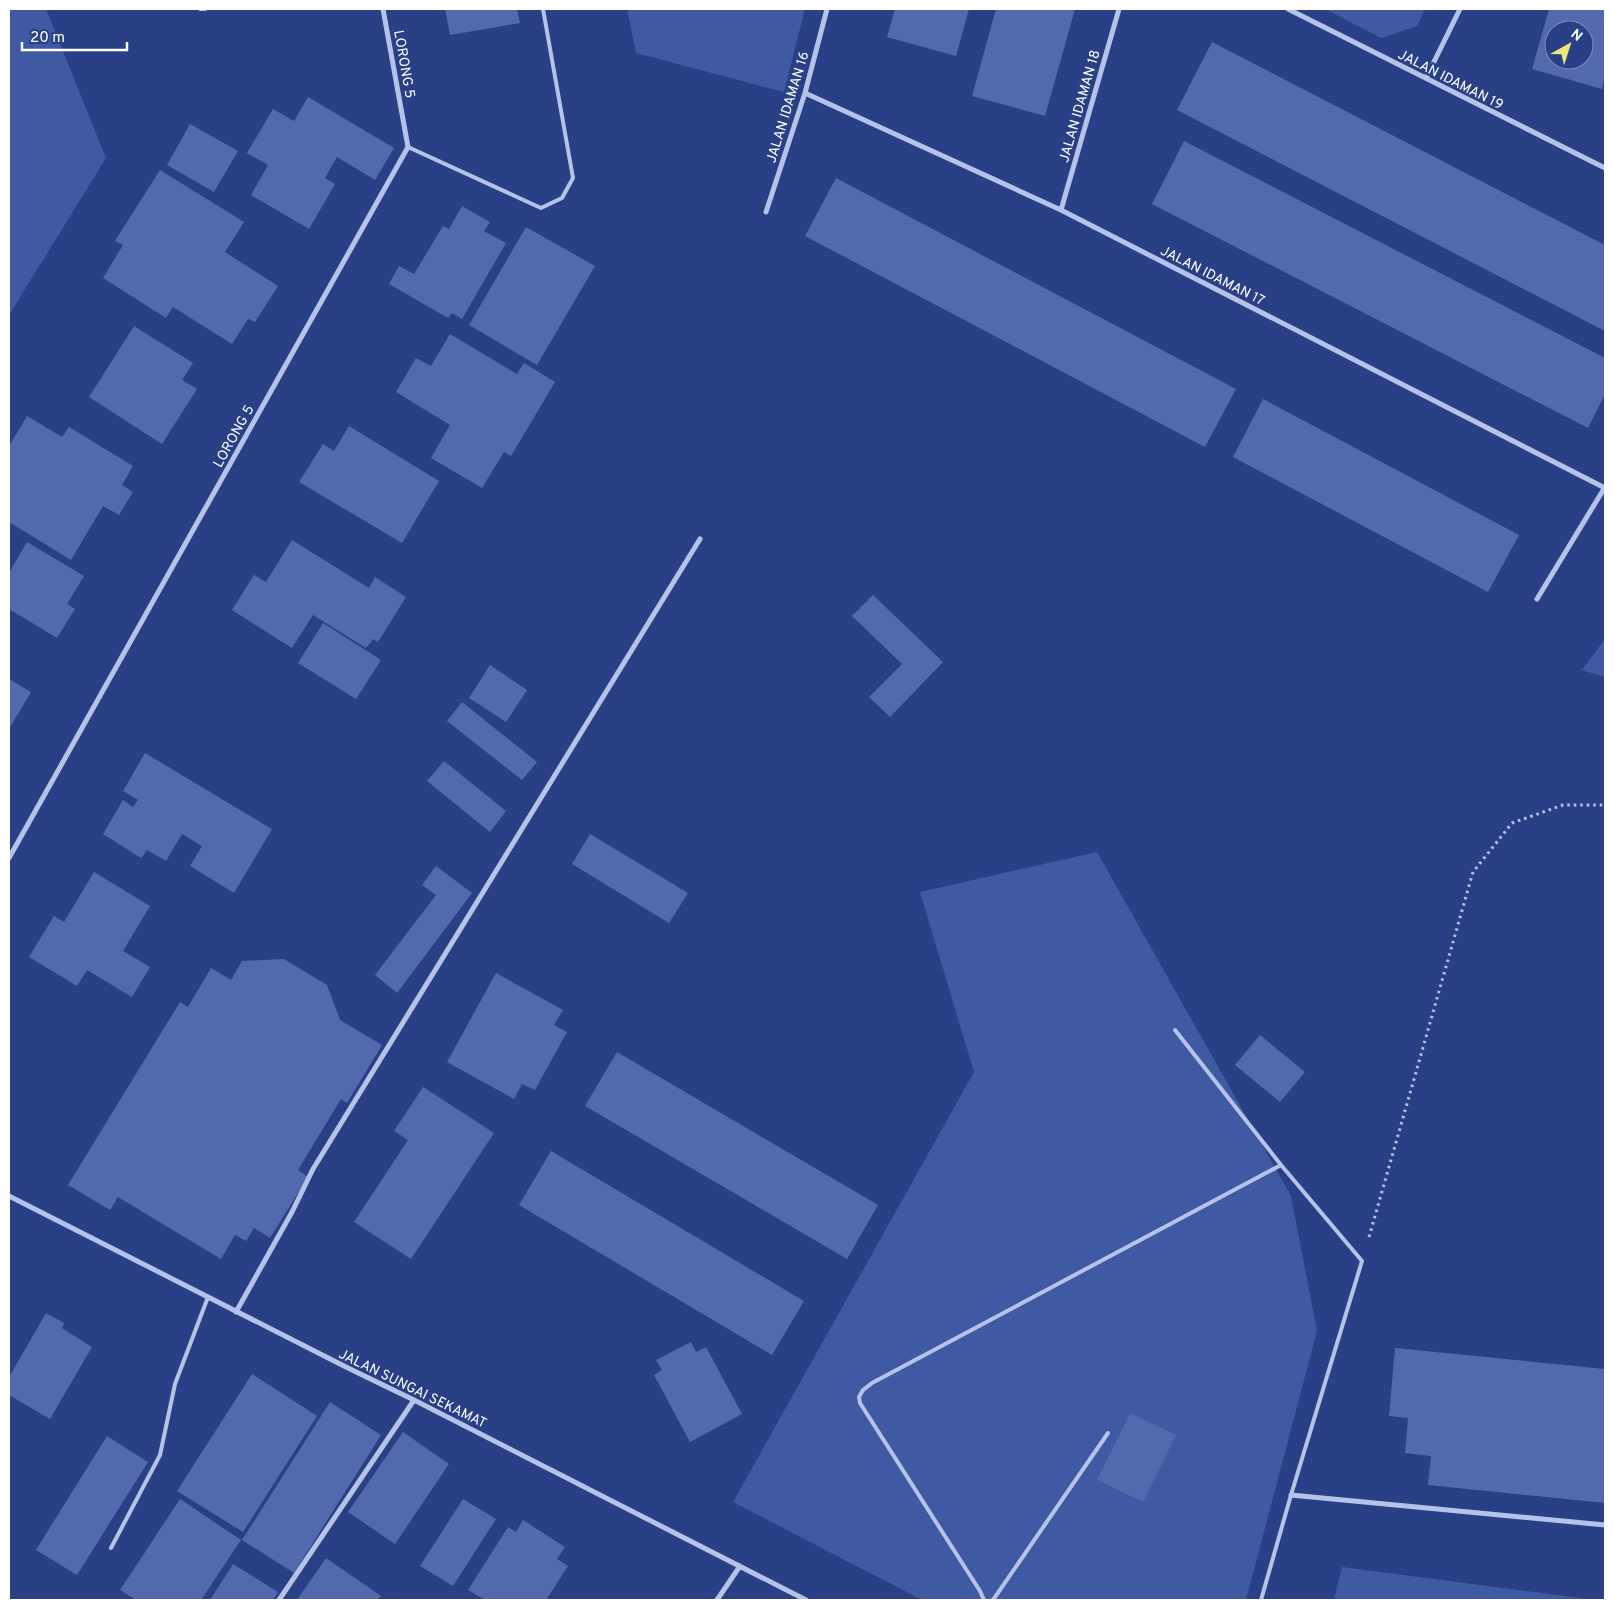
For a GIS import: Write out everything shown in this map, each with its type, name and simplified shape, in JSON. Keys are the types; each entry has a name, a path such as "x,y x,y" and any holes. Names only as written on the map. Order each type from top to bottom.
{"street":[{"name":"LORONG 5","path":"9,858 408,147 383,9"},
{"name":"JALAN IDAMAN 16","path":"766,212 805,93 827,9"},
{"name":"JALAN IDAMAN 18","path":"1061,210 1120,9"},
{"name":"JALAN IDAMAN 19","path":"1288,9 1605,168"},
{"path":"1426,78 1460,9"},
{"name":"JALAN IDAMAN 17","path":"805,93 1061,210 1605,487"},
{"path":"1537,599 1605,487"},
{"path":"236,1312 292,1212 313,1169 700,538"},
{"name":"JALAN SUNGAI SEKAMAT","path":"9,1196 806,1600"},
{"path":"279,1600 414,1400"},
{"path":"1291,1495 1605,1525"},
{"path":"717,1600 740,1566"}],"lane":[{"path":"200,9 205,9"},
{"path":"408,147 542,208 562,198 573,178 543,9"},
{"path":"1175,1030 1281,1164 1362,1261 1261,1600"},
{"path":"984,1600 860,1403 859,1397 863,1390 872,1383 1281,1164"},
{"path":"111,1548 160,1455 175,1384 208,1297"},
{"path":"993,1600 1108,1433"}],"path":[{"path":"1362,1261 1473,872 1512,824 1563,805 1605,805"}],"shaded area":[{"path":"9,9 46,9 106,158 9,315"},
{"path":"627,9 805,9 784,92 636,53"},
{"path":"1325,9 1425,9 1417,26 1381,38"},
{"path":"1605,639 1605,677 1582,670"},
{"path":"1097,852 1291,1196 1317,1331 1246,1600 922,1600 733,1502 974,1072 920,892"},
{"path":"1342,1567 1595,1600 1334,1600"}],"building":[{"path":"445,9 517,9 520,23 450,35"},
{"path":"895,9 969,9 956,56 887,37"},
{"path":"996,9 1075,9 1045,116 972,96"},
{"path":"1549,9 1605,9 1605,75 1602,89 1532,69 1544,27 1544,70 1594,70 1594,20 1546,20"},
{"path":"1212,42 1605,245 1605,331 1177,110"},
{"path":"308,97 394,148 375,180 337,157 325,178 335,184 309,229 251,195 268,165 247,153 273,109 294,121"},
{"path":"190,124 238,151 214,192 167,165"},
{"path":"1184,141 1605,358 1605,394 1588,428 1152,204"},
{"path":"160,170 244,222 225,252 278,286 255,322 248,319 232,344 173,307 166,318 103,278 123,245 115,241"},
{"path":"836,178 1236,389 1205,447 805,236"},
{"path":"462,206 490,222 484,231 506,243 462,319 452,313 448,318 389,284 399,266 414,274 443,226 449,229"},
{"path":"526,227 595,266 537,365 469,325"},
{"path":"134,326 193,363 182,380 197,389 162,444 89,397"},
{"path":"450,334 517,374 524,363 555,382 511,456 504,452 482,488 431,458 450,425 396,392 416,358 431,366"},
{"path":"1263,399 1519,535 1488,592 1233,457"},
{"path":"27,416 62,437 69,427 133,466 122,485 133,492 119,515 103,506 71,560 9,522 9,446"},
{"path":"349,426 439,481 402,543 299,482 323,444 334,451"},
{"path":"292,540 369,588 375,577 406,597 378,642 373,639 366,648 313,615 292,648 232,610 254,575 266,582"},
{"path":"27,542 84,576 67,604 75,609 57,638 9,609 9,573"},
{"path":"873,595 943,662 890,717 869,697 902,664 852,616"},
{"path":"323,623 381,660 356,699 298,663"},
{"path":"490,665 527,690 506,722 469,698"},
{"path":"9,679 31,692 9,729"},
{"path":"462,702 537,762 522,780 447,721"},
{"path":"145,753 272,829 234,893 190,866 202,846 182,834 166,861 147,850 141,858 103,834 123,800 133,807 138,800 123,791"},
{"path":"444,761 506,811 490,832 427,781"},
{"path":"590,834 688,893 669,923 572,864"},
{"path":"436,866 472,893 397,993 375,975 436,895 422,885"},
{"path":"94,872 150,906 123,951 150,967 132,997 87,970 77,986 29,957 54,916 64,922"},
{"path":"284,959 327,985 340,1020 382,1045 347,1103 341,1099 298,1170 308,1177 270,1238 254,1228 246,1241 235,1235 221,1259 118,1197 110,1210 68,1185 180,1002 188,1007 211,968 231,980 242,961"},
{"path":"496,973 563,1010 554,1025 567,1032 535,1090 522,1084 514,1099 447,1062"},
{"path":"1260,1035 1305,1072 1280,1102 1235,1065"},
{"path":"617,1052 878,1205 847,1259 585,1106"},
{"path":"423,1087 494,1133 411,1259 354,1222 408,1140 394,1131"},
{"path":"551,1151 804,1301 772,1355 519,1205"},
{"path":"46,1313 64,1323 62,1328 92,1347 50,1419 9,1395 9,1377"},
{"path":"691,1342 696,1352 706,1347 742,1414 690,1442 654,1375 662,1370 656,1360"},
{"path":"1395,1348 1605,1369 1605,1503 1428,1485 1431,1456 1405,1453 1408,1418 1389,1416"},
{"path":"252,1374 317,1416 243,1532 177,1491"},
{"path":"330,1402 381,1435 294,1573 242,1540"},
{"path":"1130,1413 1176,1435 1143,1502 1097,1480"},
{"path":"403,1432 449,1464 395,1544 348,1512"},
{"path":"107,1436 148,1462 77,1575 36,1550"},
{"path":"180,1499 241,1540 201,1600 136,1600 120,1590"},
{"path":"463,1499 496,1519 453,1586 420,1566"},
{"path":"523,1520 565,1547 557,1559 568,1566 546,1600 485,1600 468,1590 508,1527 516,1532"},
{"path":"326,1558 381,1596 377,1600 297,1600"},
{"path":"233,1564 278,1592 273,1600 210,1600"}]}
